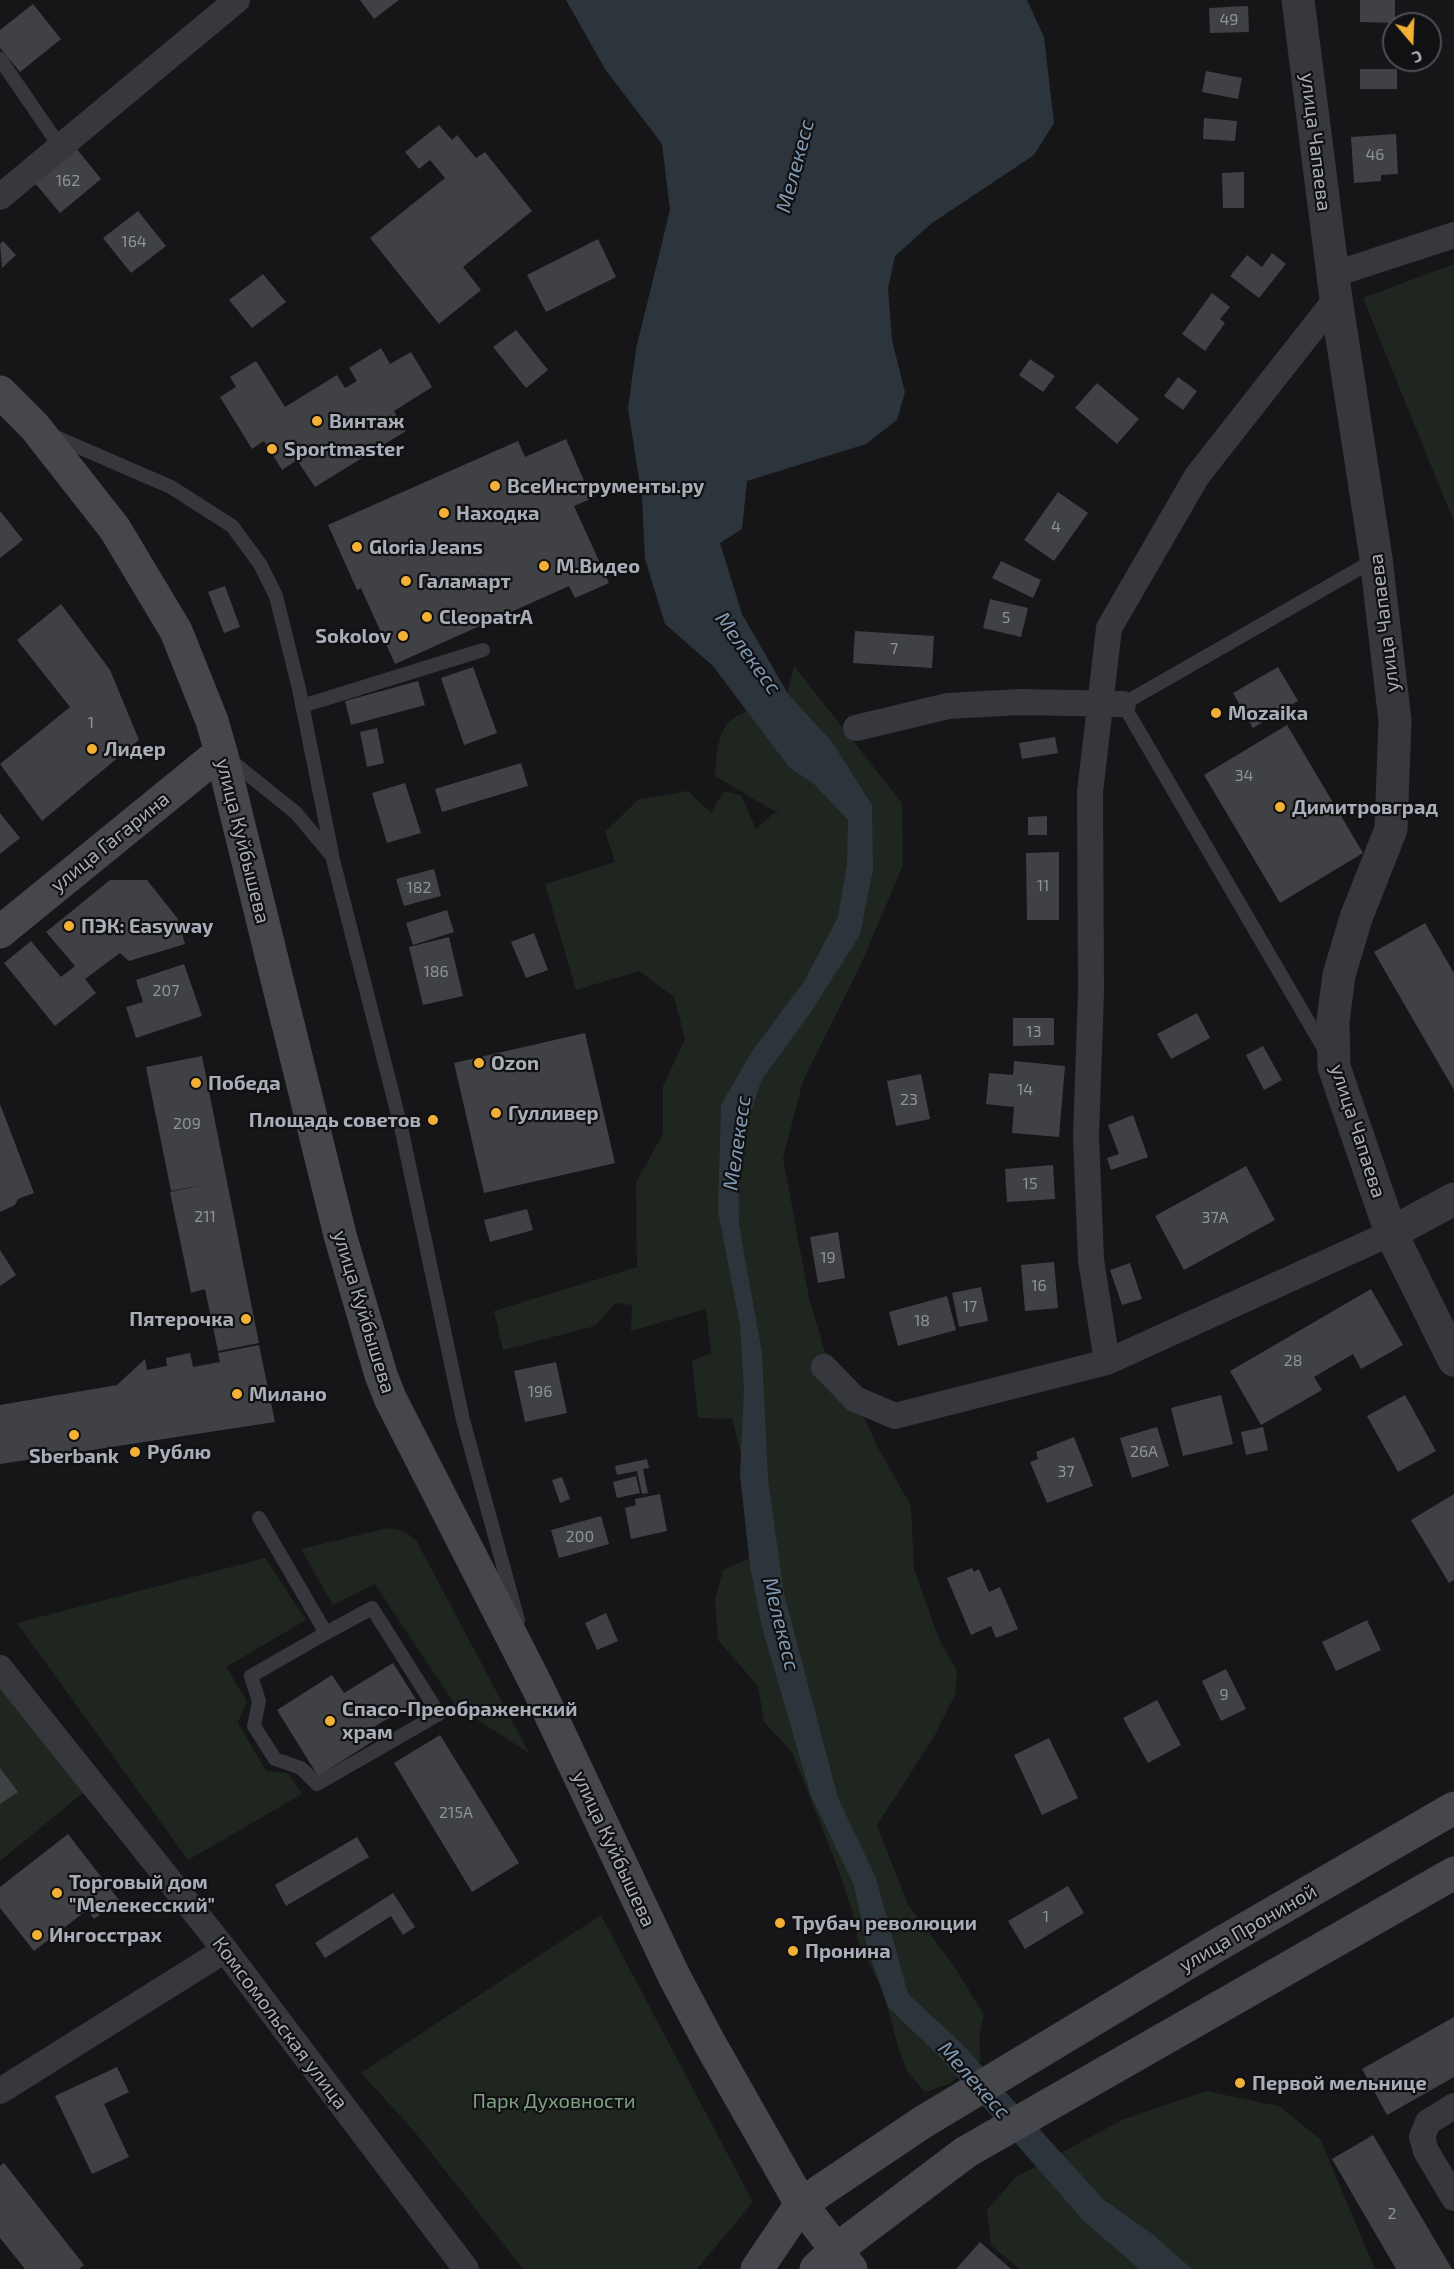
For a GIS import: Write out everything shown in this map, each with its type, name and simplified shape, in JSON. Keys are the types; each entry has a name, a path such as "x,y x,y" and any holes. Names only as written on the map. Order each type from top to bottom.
{"main road":[{"name":"улица Куйбышева","path":"0,392 34,428 115,529 176,631 212,721 221,752 340,1235 381,1375 431,1481 537,1686 674,1976 834,2263"},
{"name":"улица Гагарина","path":"0,932 221,752"},
{"name":"улица Прониной","path":"801,2204 941,2111 1209,1950 1454,1808"},
{"path":"834,2263 966,2152 1062,2096 1292,1969 1454,1874"},
{"path":"756,2269 801,2204"}],"street":[{"path":"0,197 237,0"},
{"name":"улица Чапаева","path":"1298,0 1334,287 1376,558 1395,721 1391,829 1356,918 1339,975 1333,1021 1334,1067 1391,1233 1454,1360"},
{"path":"1107,1362 1091,1260 1086,1136 1091,992 1090,792 1112,703 1109,628 1197,476 1334,287 1454,235"},
{"path":"856,728 948,706 1112,703"},
{"path":"824,1367 855,1399 895,1416 1107,1362 1391,1233 1454,1199"},
{"name":"Комсомольская улица","path":"0,1668 225,1950 466,2269"},
{"path":"0,2091 225,1950"},
{"path":"1454,2106 1428,2122 1422,2137 1426,2151 1454,2198"}],"lane":[{"path":"0,59 61,148"},
{"path":"34,428 171,487 232,526 260,564 276,596 302,706 332,856 401,1127 463,1420 537,1686"},
{"path":"1334,1067 1112,703 1376,558"},
{"path":"302,706 483,650"},
{"path":"221,752 296,813 332,856"},
{"path":"259,1518 327,1633"},
{"path":"372,1608 439,1714 317,1784 301,1768 275,1759 254,1726 259,1701 251,1676 327,1633 372,1608"}],"green space":[{"path":"1454,264 1454,522 1363,298"},
{"path":"794,666 902,803 903,865 861,964 803,1081 783,1158 809,1298 832,1376 865,1419 877,1446 911,1506 914,1569 939,1639 957,1671 955,1695 934,1737 877,1825 908,1905 954,1966 984,2015 979,2036 981,2060 949,2084 925,2092 907,2071 883,1991 858,1941 852,1910 834,1858 792,1752 764,1722 758,1686 718,1640 715,1600 723,1570 752,1557 750,1490 732,1419 698,1418 692,1360 711,1354 706,1309 631,1331 632,1305 615,1303 595,1326 503,1350 494,1311 637,1267 636,1182 663,1134 663,1086 685,1039 674,997 639,971 576,990 545,884 615,862 605,832 639,799 688,791 711,813 724,791 741,795 756,829 774,813 781,815 715,776 720,739 724,728 740,714 786,698"},
{"path":"388,1528 404,1531 416,1540 529,1753 456,1706 375,1584 333,1605 301,1549"},
{"path":"265,1558 306,1620 226,1667 247,1701 238,1723 266,1771 288,1773 302,1794 188,1860 17,1623"},
{"path":"0,1685 84,1792 0,1861"},
{"name":"Парк Духовности","path":"601,1915 753,2202 697,2269 523,2269 414,2131 361,2073"},
{"path":"1206,2091 1279,2106 1320,2139 1375,2269 1019,2269 991,2245 987,2210 1016,2177 1122,2120"}],"water":[{"name":"Мелекесс","path":"566,0 1027,0 1044,37 1054,123 1034,155 932,223 895,256 888,288 892,340 905,392 897,420 866,444 747,481 742,529 720,543 742,614 788,694 832,742 872,805 873,869 860,935 812,1010 761,1081 738,1153 739,1225 762,1353 768,1480 784,1594 838,1798 876,1878 908,1994 960,2042 1104,2200 1151,2233 1192,2269 1139,2269 1083,2220 941,2058 888,2007 867,1947 854,1885 811,1796 762,1627 750,1566 740,1475 744,1389 740,1325 718,1211 721,1105 753,1050 805,980 838,917 847,863 848,820 814,784 789,767 713,666 665,624 645,559 642,498 628,408 636,349 670,210 662,144 605,69"}],"building":[{"path":"360,0 399,0 374,19"},
{"path":"1360,0 1395,0 1395,12 1382,12 1382,23 1360,22"},
{"path":"33,4 61,39 20,72 0,48 0,30"},
{"path":"1248,6 1249,32 1210,33 1209,8"},
{"path":"1360,69 1397,72 1397,89 1360,89"},
{"path":"1206,71 1242,78 1238,99 1202,92"},
{"path":"1204,118 1237,121 1235,141 1203,139"},
{"path":"439,125 452,140 457,135 476,158 485,152 532,211 463,267 481,290 439,324 370,238 445,178 430,160 419,169 405,152"},
{"path":"1396,134 1398,174 1381,175 1381,181 1354,183 1351,137"},
{"path":"76,148 101,179 60,213 34,182"},
{"path":"1244,172 1244,208 1223,208 1222,173"},
{"path":"138,211 166,246 131,273 103,238"},
{"path":"598,239 616,277 546,312 527,275"},
{"path":"3,241 16,255 2,268 0,244"},
{"path":"1272,253 1286,264 1259,298 1230,276 1247,255 1262,267"},
{"path":"263,274 286,302 252,328 229,300"},
{"path":"1212,293 1230,307 1220,319 1225,323 1205,351 1182,334"},
{"path":"516,330 548,370 526,388 493,347"},
{"name":"Винтаж","path":"381,348 390,364 411,352 432,387 394,411 406,431 315,487 297,460 282,470 264,441 252,449 220,397 236,387 230,377 256,361 285,407 337,375 345,388 357,381 349,368"},
{"path":"1030,359 1055,376 1043,392 1019,375"},
{"path":"1178,377 1197,391 1183,410 1164,396"},
{"path":"1097,383 1139,419 1117,444 1075,408"},
{"path":"566,439 585,483 588,481 595,497 574,506 609,583 575,598 569,586 395,664 361,588 357,590 328,525 518,441 525,457"},
{"path":"1058,492 1088,513 1054,561 1024,540"},
{"path":"0,511 23,540 0,558"},
{"path":"1001,561 1041,580 1033,598 992,578"},
{"path":"225,586 240,627 224,633 208,592"},
{"path":"990,599 1028,608 1021,637 983,628"},
{"path":"61,604 110,670 139,740 42,821 0,764 70,707 17,640"},
{"path":"855,631 934,636 932,668 853,663"},
{"path":"473,667 497,733 464,745 441,678"},
{"path":"1278,667 1298,701 1253,728 1233,693"},
{"path":"418,681 425,705 351,725 345,701"},
{"name":"Димитровград","path":"1287,725 1363,853 1280,903 1204,775"},
{"path":"377,728 384,763 367,767 360,732"},
{"path":"1055,737 1058,753 1022,759 1019,743"},
{"path":"521,763 528,786 442,812 435,789"},
{"path":"405,783 421,833 387,843 372,793"},
{"path":"0,813 20,838 0,854"},
{"path":"1047,816 1047,835 1028,835 1028,817"},
{"path":"1059,852 1059,920 1027,920 1026,853"},
{"path":"434,869 441,896 404,906 396,879"},
{"path":"110,880 147,880 178,919 185,944 129,961 120,953 85,979 96,993 55,1026 4,963 31,941 61,977 75,966 46,932"},
{"path":"447,910 454,932 413,945 406,923"},
{"path":"1425,923 1454,973 1454,1090 1374,952"},
{"path":"534,933 548,970 526,978 511,942"},
{"path":"449,937 463,996 423,1005 409,947"},
{"path":"184,964 202,1016 136,1038 126,1007 143,1002 136,980"},
{"path":"1197,1013 1210,1038 1171,1059 1157,1034"},
{"path":"1013,1018 1054,1018 1054,1045 1013,1046"},
{"path":"585,1033 615,1163 484,1193 454,1063"},
{"path":"1263,1046 1282,1080 1264,1090 1246,1055"},
{"path":"202,1056 259,1343 218,1351 205,1289 191,1293 170,1192 202,1185 171,1191 146,1067"},
{"path":"1014,1061 1065,1066 1059,1137 1012,1133 1014,1107 986,1104 989,1073 1013,1075"},
{"path":"921,1074 930,1119 896,1126 887,1081"},
{"path":"0,1104 34,1193 18,1199 15,1205 0,1212"},
{"path":"1133,1115 1148,1157 1111,1170 1107,1158 1119,1154 1108,1125"},
{"path":"1053,1165 1055,1199 1007,1202 1005,1169"},
{"path":"1246,1166 1275,1220 1184,1270 1155,1216"},
{"path":"527,1209 533,1230 490,1242 484,1220"},
{"path":"838,1232 845,1278 818,1283 810,1237"},
{"path":"0,1250 16,1275 0,1286"},
{"path":"1054,1262 1058,1308 1025,1311 1021,1265"},
{"path":"1130,1263 1142,1299 1122,1305 1110,1270"},
{"path":"981,1287 988,1321 959,1327 952,1293"},
{"path":"1371,1289 1403,1345 1361,1369 1353,1354 1314,1377 1322,1390 1261,1425 1230,1371"},
{"path":"947,1296 956,1330 898,1346 889,1312"},
{"path":"259,1345 275,1422 0,1464 0,1405 117,1385 145,1359 147,1370 167,1366 166,1358 190,1353 193,1367 220,1362 218,1353"},
{"path":"556,1362 567,1413 525,1422 514,1371"},
{"path":"1221,1395 1233,1444 1183,1456 1171,1408"},
{"path":"1405,1395 1436,1451 1398,1472 1367,1416"},
{"path":"1157,1427 1169,1466 1132,1478 1120,1438"},
{"path":"1263,1427 1268,1450 1246,1455 1241,1432"},
{"path":"1074,1437 1093,1486 1047,1503 1030,1462 1038,1459 1036,1452"},
{"path":"647,1459 649,1468 643,1469 648,1493 642,1494 637,1471 617,1475 615,1466"},
{"path":"636,1476 640,1493 617,1498 613,1482"},
{"path":"562,1477 570,1499 560,1503 552,1480"},
{"path":"660,1494 667,1531 631,1539 625,1508 636,1505 635,1499"},
{"path":"1454,1494 1454,1580 1449,1583 1411,1520"},
{"path":"601,1516 609,1544 559,1558 551,1530"},
{"path":"972,1568 974,1572 979,1569 989,1592 1000,1587 1018,1629 996,1638 991,1626 971,1635 947,1578"},
{"path":"606,1613 618,1641 597,1650 585,1623"},
{"path":"1367,1620 1381,1650 1336,1671 1322,1642"},
{"path":"393,1663 417,1701 369,1730 375,1740 318,1776 277,1710 332,1675 344,1693"},
{"path":"1226,1669 1246,1709 1221,1721 1202,1681"},
{"path":"1157,1700 1181,1745 1148,1763 1123,1718"},
{"path":"440,1735 519,1863 472,1892 394,1763"},
{"path":"1049,1738 1078,1798 1042,1815 1014,1755"},
{"path":"0,1768 18,1792 0,1804"},
{"name":"Торговый дом \"Мелекесский\"","path":"68,1834 119,1900 94,1919 87,1910 34,1951 0,1908 0,1887"},
{"path":"357,1837 369,1857 286,1906 275,1885"},
{"path":"1068,1886 1084,1913 1025,1949 1008,1921"},
{"path":"393,1893 415,1927 403,1935 391,1916 325,1958 315,1943"},
{"path":"1454,2017 1454,2077 1387,2115 1362,2069"},
{"path":"117,2067 129,2092 104,2104 129,2157 92,2174 55,2096"},
{"path":"1373,2135 1452,2269 1396,2269 1332,2159"},
{"path":"4,2163 84,2265 79,2269 25,2269 0,2238 0,2166"},
{"path":"980,2242 1011,2269 956,2269"}],"place":[{"name":"Винтаж","path":"317,421"},
{"name":"Sportmaster","path":"272,449"},
{"name":"ВсеИнструменты.ру","path":"495,486"},
{"name":"Находка","path":"444,513"},
{"name":"Gloria Jeans","path":"357,547"},
{"name":"М.Видео","path":"544,566"},
{"name":"Галамарт","path":"406,581"},
{"name":"CleopatrA","path":"427,617"},
{"name":"Sokolov","path":"403,636"},
{"name":"Mozaika","path":"1216,713"},
{"name":"Лидер","path":"92,749"},
{"name":"Димитровград","path":"1280,807"},
{"name":"ПЭК: Easyway","path":"69,926"},
{"name":"Ozon","path":"479,1063"},
{"name":"Победа","path":"196,1083"},
{"name":"Гулливер","path":"496,1113"},
{"name":"Площадь советов","path":"433,1120"},
{"name":"Пятерочка","path":"246,1319"},
{"name":"Милано","path":"237,1394"},
{"name":"Sberbank","path":"74,1435"},
{"name":"Рублю","path":"135,1452"},
{"name":"Спасо-Преображенский храм","path":"330,1721"},
{"name":"Торговый дом \"Мелекесский\"","path":"57,1893"},
{"name":"Трубач революции","path":"780,1923"},
{"name":"Ингосстрах","path":"37,1935"},
{"name":"Пронина","path":"793,1951"},
{"name":"Первой мельнице","path":"1240,2083"}]}
